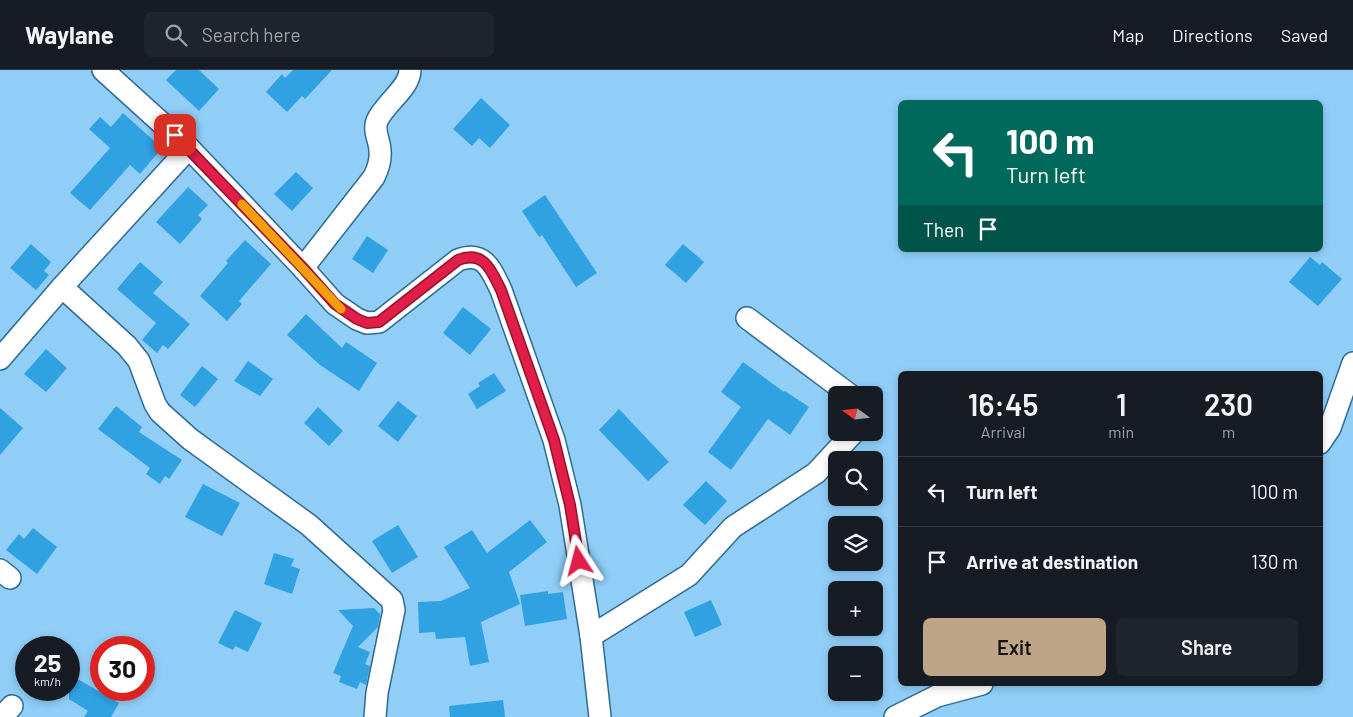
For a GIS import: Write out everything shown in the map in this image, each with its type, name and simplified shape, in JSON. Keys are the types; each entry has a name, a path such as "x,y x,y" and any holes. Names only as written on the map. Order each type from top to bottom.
{"street":[{"path":"103,70 189,148 346,314 367,323 379,322 458,260 468,256 481,259 492,271 501,290 554,440 570,505 591,636 600,717"},
{"path":"303,268 374,177 379,166 380,151 376,123 382,111 406,83 410,70"},
{"path":"0,360 62,288 189,148"},
{"path":"62,288 127,346 139,361 155,404 160,412 190,439 309,525 392,600 394,610 377,692 375,717"},
{"path":"747,318 838,386"},
{"path":"1323,438 1330,428 1353,363"},
{"path":"591,636 689,575 732,527 816,473 846,441"},
{"path":"895,717 937,696 974,686"}],"building":[{"path":"176,70 199,70 219,89 199,111 166,80"},
{"path":"293,70 332,70 305,99 302,96 287,112 266,92 282,74 285,78"},
{"path":"481,98 510,125 490,148 479,138 472,146 453,129"},
{"path":"123,113 162,148 140,174 130,165 90,210 70,193 110,148 89,129 100,117 111,127"},
{"path":"296,172 313,188 292,211 274,194"},
{"path":"188,187 208,205 198,215 202,219 180,244 156,222"},
{"path":"545,195 597,273 576,287 542,235 539,237 522,211"},
{"path":"367,236 388,250 373,273 352,259"},
{"path":"245,240 271,264 239,301 242,304 227,321 200,296 228,263 226,261"},
{"path":"31,244 51,262 44,271 49,275 36,290 10,268"},
{"path":"683,244 704,262 686,283 665,265"},
{"path":"1310,257 1320,265 1322,262 1342,279 1318,306 1289,282"},
{"path":"140,262 163,282 153,293 190,324 168,349 163,345 157,353 142,340 156,323 117,289"},
{"path":"463,307 491,329 470,355 443,333"},
{"path":"306,314 342,348 346,342 377,363 359,391 320,365 287,335"},
{"path":"46,349 67,368 46,392 24,374"},
{"path":"248,361 273,379 260,396 234,381"},
{"path":"743,362 784,392 809,407 790,435 768,419 731,470 708,452 741,407 721,392"},
{"path":"202,366 218,379 195,407 180,395"},
{"path":"494,373 506,391 477,409 468,394 480,386 478,383"},
{"path":"398,401 417,416 398,442 378,426"},
{"path":"116,406 142,427 139,432 182,460 169,479 165,476 160,484 146,474 150,468 98,429"},
{"path":"318,407 343,431 329,446 304,423"},
{"path":"0,408 23,428 0,455"},
{"path":"619,409 669,462 648,481 599,430"},
{"path":"706,481 727,501 705,525 683,505"},
{"path":"203,484 240,503 222,536 185,517"},
{"path":"530,520 547,542 509,572 520,604 481,622 489,662 470,666 465,637 436,639 435,632 419,633 418,602 441,601 470,588 444,547 472,530 487,553"},
{"path":"398,525 418,557 392,573 372,541"},
{"path":"33,528 57,547 37,574 6,550 19,534 24,539"},
{"path":"274,553 294,559 291,566 300,569 292,594 264,584"},
{"path":"548,591 548,594 563,592 567,619 525,626 520,595"},
{"path":"711,600 722,625 695,637 684,612"},
{"path":"374,608 380,614 378,627 358,647 370,652 365,664 370,666 366,685 360,682 357,689 339,682 341,676 333,673 353,626 338,610"},
{"path":"235,610 262,623 248,652 235,646 233,650 218,643"},
{"path":"80,680 90,686 90,701 116,701 119,703 111,717 84,717 88,711 72,701 80,701"},
{"path":"503,700 505,717 450,717 449,706"}],"slow traffic":[{"path":"242,204 341,309"}],"route":[{"path":"175,135 303,268 335,304 346,314 357,319 367,323 379,322 458,260 468,256 481,259 492,271 501,290 554,440 570,505 579,561"}]}
